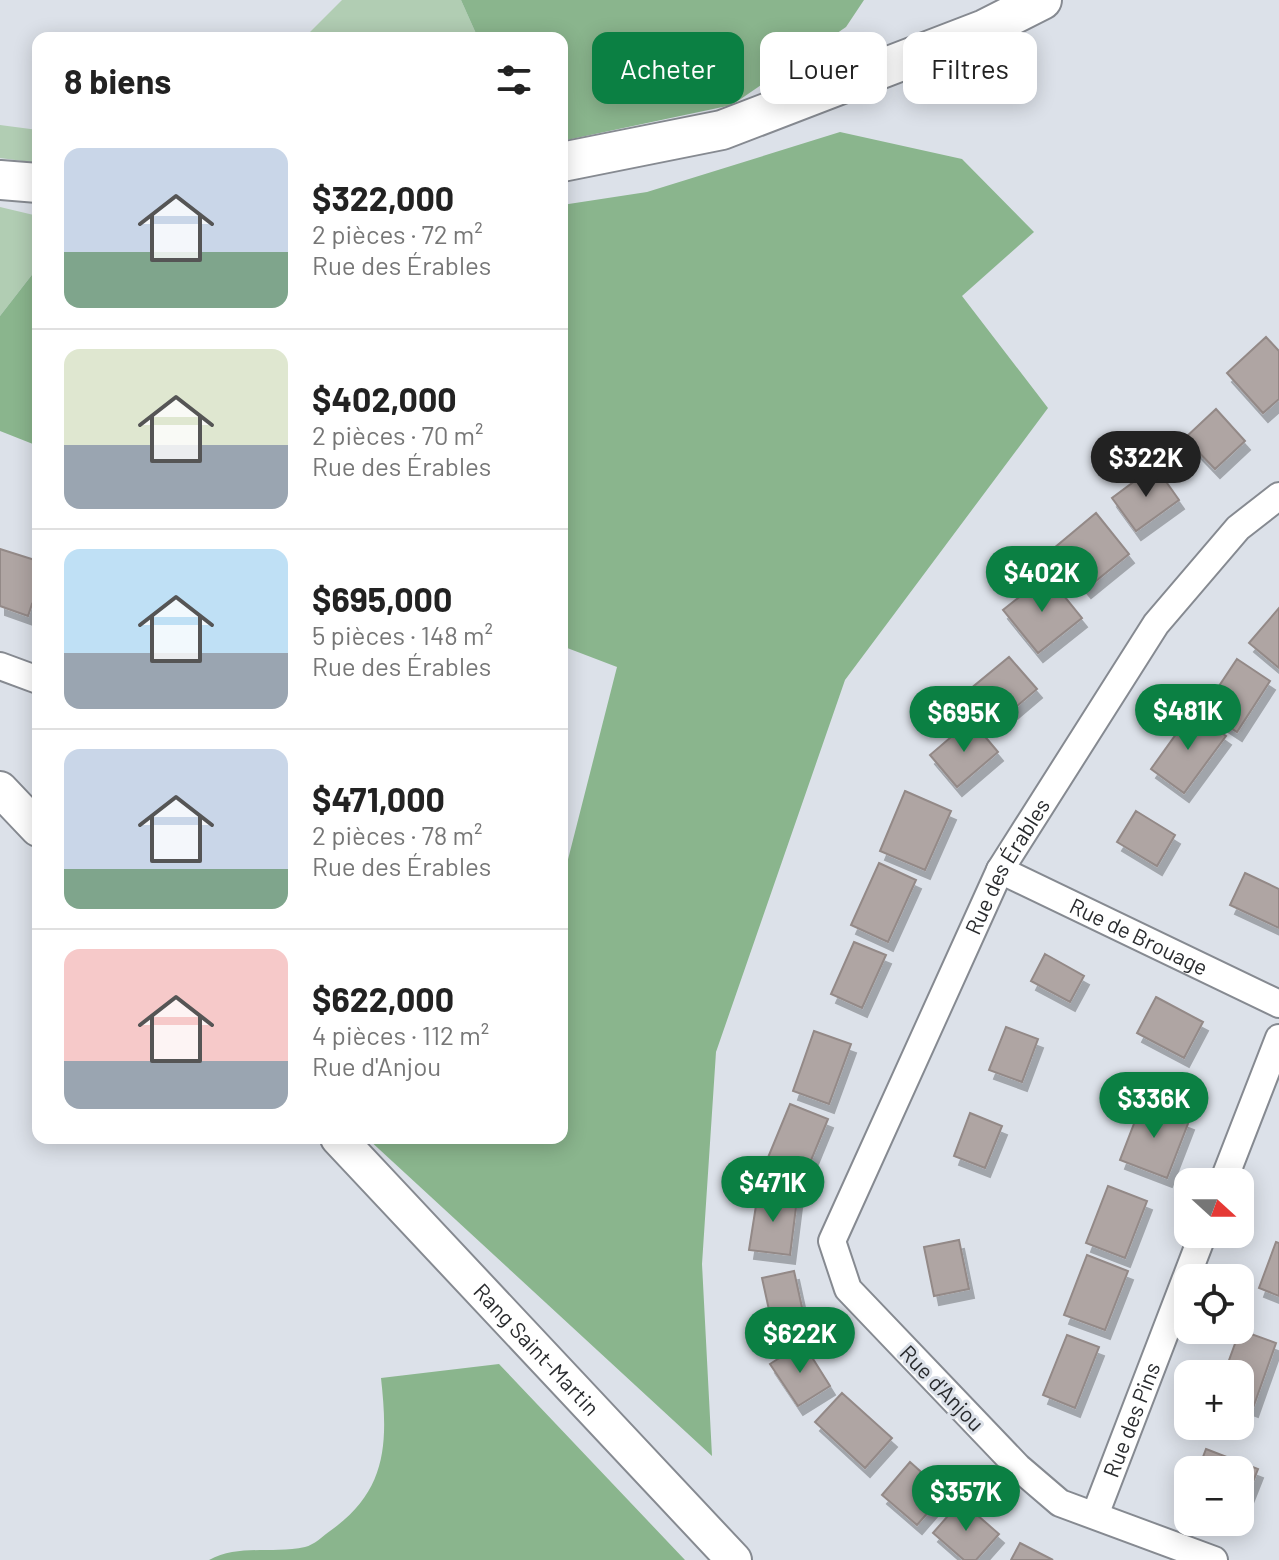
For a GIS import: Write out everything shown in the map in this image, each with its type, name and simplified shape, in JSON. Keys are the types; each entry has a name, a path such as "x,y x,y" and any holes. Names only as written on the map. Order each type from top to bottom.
{"main road":[{"path":"568,161 722,130 985,29 1042,0"},
{"path":"0,180 32,183"}],"street":[{"name":"Rue des Érables","path":"848,1289 832,1241 1000,870 1156,624 1238,528 1279,496"},
{"path":"0,666 32,678"},
{"path":"0,789 32,823"},
{"name":"Rue de Brouage","path":"1000,870 1279,1004"},
{"path":"1228,1168 1279,1038"},
{"name":"Rang Saint-Martin","path":"344,1144 734,1560"},
{"name":"Rue des Pins","path":"1095,1515 1198,1248"},
{"name":"Rue d'Anjou","path":"848,1289 1018,1467 1060,1503 1214,1560"}],"green space":[{"path":"342,0 461,0 475,32 310,32"},
{"path":"461,0 864,0 846,27 839,32 760,32 760,86 744,97 744,32 592,32 592,104 733,104 568,140 568,32 475,32"},
{"path":"0,125 32,129 32,162 0,158"},
{"path":"840,132 962,159 1034,232 962,296 1048,408 845,680 716,1052 702,1264 712,1456 374,1144 568,1144 568,859 617,667 568,648 568,204 647,192"},
{"path":"0,207 32,215 32,275 0,316"},
{"path":"32,275 32,444 0,431 0,316"},
{"path":"499,1364 685,1560 209,1560 232,1552 308,1546 349,1515 363,1499 380,1463 384,1423 381,1378"}],"building":[{"path":"1266,337 1279,351 1279,399 1263,413 1227,373"},
{"path":"1216,409 1245,441 1215,469 1185,438"},
{"path":"1155,466 1179,500 1136,531 1112,498"},
{"path":"1096,513 1129,554 1086,589 1053,549"},
{"path":"0,549 32,559 32,604 28,616 0,606"},
{"path":"1047,575 1082,618 1038,653 1003,610"},
{"path":"1279,608 1279,668 1249,643"},
{"path":"1009,657 1037,689 997,723 969,690"},
{"path":"1237,659 1270,681 1237,732 1203,710"},
{"path":"1192,712 1226,736 1184,793 1151,769"},
{"path":"971,720 998,752 957,787 930,755"},
{"path":"905,791 951,811 925,870 880,851"},
{"path":"1136,811 1175,835 1157,866 1117,842"},
{"path":"879,863 916,880 888,942 851,925"},
{"path":"1245,873 1279,889 1279,928 1230,905"},
{"path":"854,942 886,955 862,1008 831,994"},
{"path":"1045,954 1084,976 1070,1002 1031,981"},
{"path":"1156,997 1203,1022 1184,1058 1137,1033"},
{"path":"1006,1027 1038,1039 1022,1082 989,1070"},
{"path":"814,1031 851,1044 829,1104 793,1091"},
{"path":"1142,1103 1189,1121 1167,1178 1120,1160"},
{"path":"790,1104 828,1119 805,1175 767,1160"},
{"path":"970,1113 1002,1126 985,1168 954,1156"},
{"path":"1108,1186 1147,1201 1125,1258 1086,1243"},
{"path":"758,1193 797,1199 790,1255 749,1250"},
{"path":"959,1240 969,1289 934,1296 924,1247"},
{"path":"1276,1242 1279,1243 1279,1296 1259,1288"},
{"path":"1087,1255 1128,1271 1105,1330 1064,1315"},
{"path":"794,1271 803,1312 771,1319 762,1278"},
{"path":"1067,1335 1099,1347 1075,1408 1043,1395"},
{"path":"1254,1335 1276,1343 1254,1405 1254,1360 1229,1360 1235,1344 1254,1344"},
{"path":"803,1343 830,1386 798,1406 770,1364"},
{"path":"842,1393 892,1438 865,1468 815,1422"},
{"path":"1206,1449 1224,1456 1203,1456"},
{"path":"910,1462 945,1493 917,1525 882,1495"},
{"path":"961,1501 999,1534 976,1560 964,1560 933,1533"},
{"path":"1020,1543 1053,1560 1011,1560"}]}
